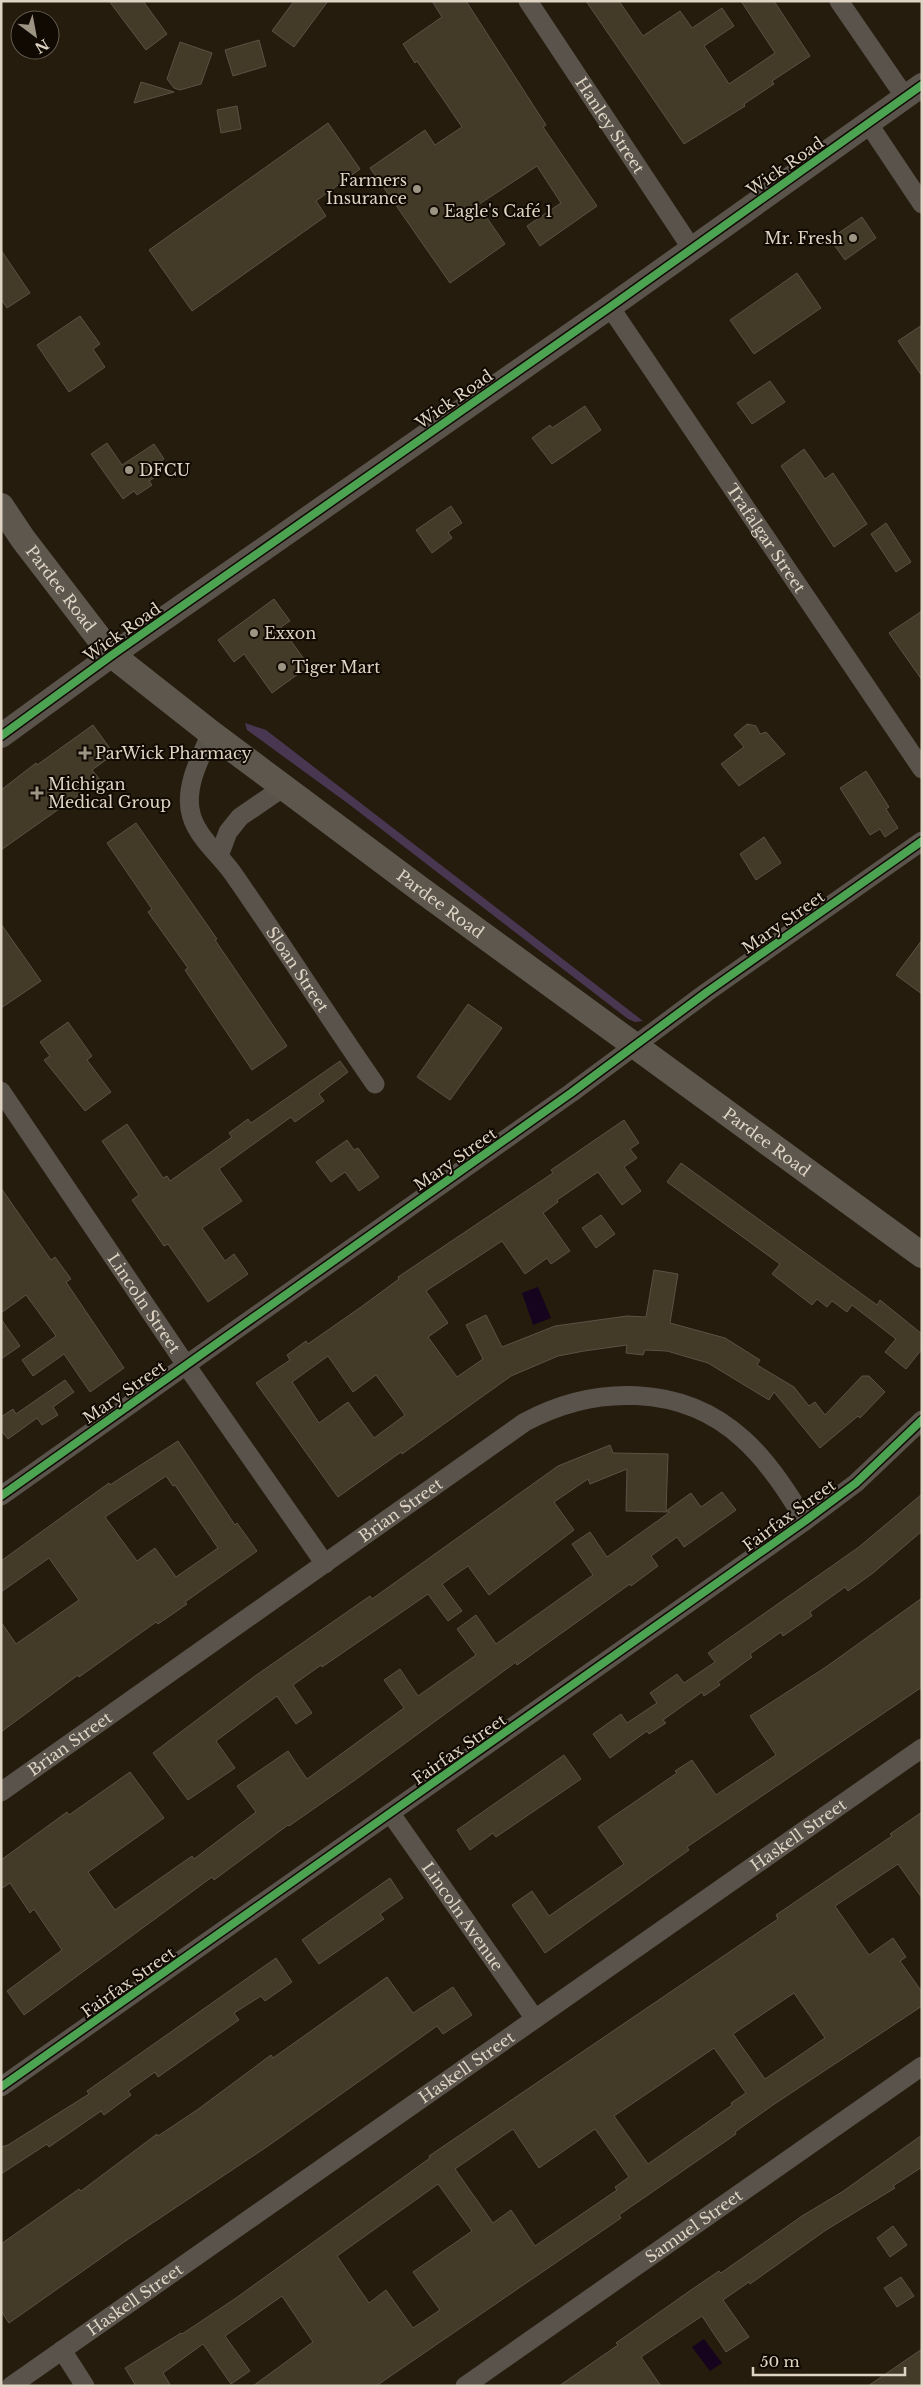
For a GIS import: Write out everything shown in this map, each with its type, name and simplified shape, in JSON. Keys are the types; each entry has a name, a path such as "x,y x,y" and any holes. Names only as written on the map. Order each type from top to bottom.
{"main road":[{"name":"Pardee Road","path":"1,506 23,539 112,655 211,733 634,1046 922,1255"}],"street":[{"name":"Hanley Street","path":"528,1 692,249"},
{"path":"839,1 913,91"},
{"name":"Wick Road","path":"1,736 112,655 610,307 913,91"},
{"path":"868,123 922,204"},
{"name":"Trafalgar Street","path":"610,307 922,769"},
{"name":"Sloan Street","path":"211,733 192,780 190,810 200,834 233,873 375,1084"},
{"path":"219,856 228,832 240,817 284,787"},
{"name":"Mary Street","path":"1,1496 572,1093 707,992 922,841"},
{"name":"Lincoln Street","path":"1,1091 186,1365 324,1564"},
{"name":"Brian Street","path":"1,1792 525,1422 567,1403 606,1395 632,1395 664,1399 695,1410 724,1425 743,1439 793,1501 805,1521"},
{"name":"Fairfax Street","path":"1,2087 805,1521 856,1483 922,1420"},
{"name":"Haskell Street","path":"11,2386 922,1748"},
{"name":"Lincoln Avenue","path":"391,1814 535,2019"},
{"name":"Samuel Street","path":"465,2386 922,2066"},
{"path":"62,2350 85,2386"}],"shaded area":[{"path":"245,723 266,730 643,1021 635,1022 628,1019 350,805 247,730"},
{"path":"538,1287 551,1318 533,1325 522,1293"},
{"path":"704,2339 722,2363 710,2371 692,2347"}],"building":[{"path":"109,1 143,1 167,34 146,50"},
{"path":"294,1 328,1 294,47 272,31"},
{"path":"432,1 466,1 546,125 543,127 597,206 540,246 527,226 561,203 537,166 478,205 505,244 450,283 370,168 425,130 435,145 462,127 417,61 415,63 403,44 442,17"},
{"path":"586,1 619,1 643,36 680,11 692,28 722,8 734,26 704,46 729,84 775,53 741,1 774,1 810,56 772,81 774,84 744,104 745,106 684,144"},
{"path":"259,40 266,66 233,76 225,50"},
{"path":"180,42 212,53 201,84 180,90 174,88 167,79"},
{"path":"141,82 174,92 134,103"},
{"path":"237,106 241,129 221,133 217,110"},
{"path":"328,123 360,169 316,201 326,216 192,311 149,250"},
{"name":"Mr. Fresh","path":"862,217 876,238 845,260 830,239"},
{"path":"1,250 30,293 7,308 1,299"},
{"path":"797,273 821,308 754,354 730,320"},
{"path":"80,316 100,344 93,349 105,367 69,392 37,345"},
{"path":"922,325 922,376 898,341"},
{"path":"770,381 785,402 752,424 737,403"},
{"path":"585,406 601,430 552,464 532,438 550,425 552,428"},
{"name":"DFCU","path":"107,443 122,465 154,444 164,459 154,466 160,474 149,481 152,485 137,495 134,491 123,499 91,454"},
{"path":"804,449 825,479 833,473 867,524 834,547 781,466"},
{"path":"451,506 462,523 448,532 452,538 432,553 416,530"},
{"path":"886,523 911,562 896,572 871,534"},
{"path":"274,599 290,621 281,627 309,666 272,693 244,654 234,662 218,640"},
{"path":"922,611 922,680 889,633"},
{"path":"747,724 756,726 760,734 766,732 785,754 739,786 721,764 744,747 734,735"},
{"path":"93,725 114,754 92,770 100,780 1,850 1,790 36,763 37,765"},
{"path":"866,771 889,807 886,809 898,828 885,837 880,829 870,835 840,788"},
{"path":"136,823 217,939 215,940 287,1046 252,1070 185,970 188,968 148,912 152,909 107,843"},
{"path":"764,837 781,863 756,880 740,854"},
{"path":"1,924 41,981 1,1008"},
{"path":"922,940 922,994 896,975"},
{"path":"468,1004 502,1028 450,1100 417,1077"},
{"path":"68,1022 92,1056 87,1060 111,1092 85,1111 44,1060 50,1056 40,1042"},
{"path":"340,1061 348,1072 319,1094 324,1101 295,1122 291,1117 219,1169 242,1201 202,1228 225,1261 234,1254 248,1274 208,1302 168,1244 164,1246 132,1200 139,1195 102,1141 127,1124 163,1178 167,1176 170,1181 232,1137 229,1133 248,1119 251,1123"},
{"path":"624,1120 639,1143 630,1149 637,1158 624,1167 641,1191 622,1205 598,1172 557,1200 558,1202 543,1213 570,1251 551,1264 547,1258 525,1274 502,1241 426,1291 448,1323 428,1337 457,1377 483,1359 466,1325 486,1315 502,1347 555,1326 627,1316 646,1317 654,1270 678,1274 670,1323 725,1338 760,1360 757,1365 794,1387 809,1406 815,1402 825,1415 862,1376 869,1376 885,1392 860,1418 858,1416 820,1448 774,1392 769,1400 708,1363 667,1351 645,1350 643,1355 626,1353 627,1345 584,1351 558,1356 511,1376 338,1497 256,1383 290,1360 287,1355 306,1341 308,1344 399,1279 398,1277 553,1173 551,1170","holes":["328,1356 353,1392 376,1375 405,1415 374,1438 348,1402 319,1423 292,1382"]},
{"path":"347,1140 354,1150 358,1148 379,1177 359,1191 345,1172 331,1182 316,1162"},
{"path":"681,1163 877,1305 880,1300 922,1334 922,1349 906,1369 885,1352 896,1339 852,1305 847,1312 832,1301 827,1307 817,1299 812,1305 772,1274 780,1264 667,1182"},
{"path":"1,1188 51,1260 55,1257 71,1279 66,1282 124,1368 90,1392 64,1354 33,1376 22,1360 56,1336 26,1295 1,1313"},
{"path":"601,1215 615,1234 596,1248 582,1228"},
{"path":"1,1319 20,1346 1,1359"},
{"path":"65,1380 74,1392 53,1407 58,1415 42,1425 37,1418 8,1439 1,1430 1,1417 13,1409 16,1414"},
{"path":"178,1441 235,1525 237,1523 257,1551 185,1602 187,1604 158,1624 156,1622 79,1677 78,1675 1,1732 1,1622 16,1644 79,1600 49,1558 1,1592 1,1561 109,1483 110,1485","holes":["166,1476 173,1486 175,1485 218,1548 176,1577 155,1548 137,1561 105,1517"]},
{"path":"610,1445 613,1453 668,1454 666,1511 691,1493 701,1507 722,1492 736,1510 684,1547 677,1537 651,1556 658,1566 631,1586 630,1584 517,1665 516,1662 214,1880 212,1877 24,2015 7,1991 62,1950 34,1909 30,1913 10,1883 1,1889 1,1860 67,1812 69,1815 130,1772 164,1818 88,1872 115,1910 192,1856 194,1859 256,1812 237,1786 288,1751 307,1779 404,1708 384,1680 400,1669 418,1696 476,1655 457,1629 476,1615 496,1644 593,1575 572,1544 590,1532 607,1557 670,1512 626,1511 627,1469 590,1484 588,1479 554,1502 574,1530 489,1595 468,1566 442,1584 462,1611 448,1621 428,1594 322,1667 321,1665 293,1685 312,1713 296,1724 277,1696 216,1741 235,1768 188,1800 153,1753 255,1676 370,1596 372,1599 558,1466"},
{"path":"922,1494 922,1531 873,1573 848,1591 845,1587 810,1612 812,1616 783,1636 781,1632 750,1654 752,1657 718,1682 720,1685 704,1696 702,1692 663,1720 666,1723 649,1734 647,1731 610,1758 593,1734 621,1714 627,1723 657,1703 650,1693 677,1674 684,1683 715,1662 708,1653 859,1547"},
{"path":"922,1598 922,1687 687,1847 689,1850 545,1953 512,1905 532,1891 549,1916 624,1864 598,1827 677,1773 675,1771 692,1760 716,1795 776,1755 750,1716 826,1667"},
{"path":"564,1755 581,1779 496,1837 493,1833 470,1850 457,1830"},
{"path":"922,1812 922,1898 898,1864 835,1906 869,1955 893,1938 906,1957 900,1961 922,1992 922,2006 773,2105 735,2132 736,2134 619,2215 621,2218 376,2386 253,2386 313,2342 282,2296 225,2336 250,2371 231,2384 203,2344 163,2373 171,2386 136,2386 125,2368 182,2334 236,2298 430,2158 429,2156 778,1919 776,1915 892,1836 890,1834","holes":["794,1993 825,2038 765,2079 733,2034","714,2048 746,2093 731,2103 732,2105 648,2164 614,2116","513,2129 539,2168 595,2129 629,2177 615,2187 617,2190 535,2246 511,2210 493,2223 455,2169","438,2184 472,2231 413,2272 440,2310 413,2328 386,2290 369,2303 337,2256"]},
{"path":"390,1878 403,1898 380,1914 384,1919 319,1964 302,1940"},
{"path":"276,1958 292,1982 265,2001 261,1996 234,2013 239,2020 158,2077 155,2072 128,2091 131,2095 104,2115 101,2111 49,2147 47,2144 1,2174 1,2147 8,2145 89,2094 87,2091"},
{"path":"387,1977 413,2013 453,1987 472,2015 443,2034 437,2026 268,2146 124,2242 9,2323 1,2311 1,2244 79,2189 81,2191 157,2134 158,2136 197,2110 271,2055 273,2058"},
{"path":"922,2135 922,2167 893,2186 895,2188 826,2230 750,2284 749,2282 723,2300 749,2337 726,2352 702,2316 641,2357 661,2386 559,2386 618,2345 616,2343 691,2290 719,2271 721,2273 802,2216 842,2192"},
{"path":"893,2226 907,2245 890,2257 877,2238"},
{"path":"901,2277 914,2296 897,2307 884,2288"},
{"path":"922,2349 922,2386 868,2386"}],"cycle path":[{"path":"1,736 112,655 610,307 922,85"},
{"path":"1,1496 571,1093 707,992 922,841"},
{"path":"1,2087 805,1521 856,1483 922,1420"}],"place":[{"name":"Farmers Insurance","path":"417,189"},
{"name":"Eagle's Café 1","path":"434,211"},
{"name":"Mr. Fresh","path":"853,238"},
{"name":"DFCU","path":"129,470"},
{"name":"Exxon","path":"254,633"},
{"name":"Tiger Mart","path":"282,667"},
{"name":"ParWick Pharmacy","path":"85,753"},
{"name":"Michigan Medical Group","path":"37,793"}]}
